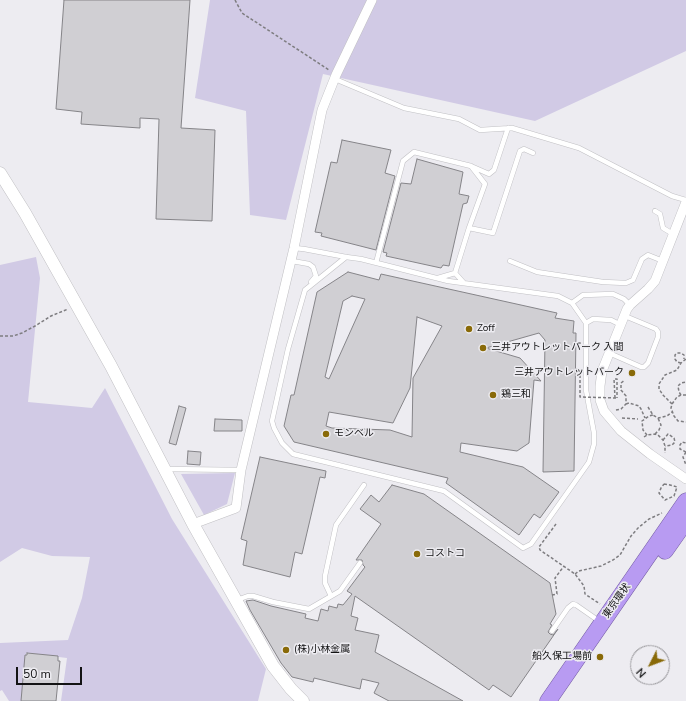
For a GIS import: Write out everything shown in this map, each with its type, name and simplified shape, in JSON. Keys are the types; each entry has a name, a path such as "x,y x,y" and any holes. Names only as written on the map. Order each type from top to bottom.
{"highway":[{"name":"東京環状","path":"548,701 686,501"},
{"name":"東京環状","path":"560,701 686,521"}],"street":[{"path":"194,524 236,508 241,470 292,261 322,110 372,0"},
{"path":"0,172 25,213 77,306 166,469 194,524 273,666 291,689 303,701"},
{"path":"686,201 652,285 630,304 602,371 600,386 600,400 604,411 621,431 650,454 686,479"}],"lane":[{"path":"336,77 404,108 460,119 480,130 512,128 579,148 672,196 686,201"},
{"path":"376,263 403,161 414,152 471,166 489,174 494,170 508,128"},
{"path":"469,228 493,233 520,151 524,149 534,153"},
{"path":"455,273 485,184 471,166"},
{"path":"655,211 660,214 663,228 673,234"},
{"path":"292,261 309,264 314,267 316,276 305,290 288,349 272,421 282,443 292,454 444,491 523,548 530,544 589,462 594,444 594,433 586,390 586,323 572,303 558,296 464,283 376,263 294,248"},
{"path":"510,261 537,272 603,282 626,283 633,280 642,260 648,255 663,261"},
{"path":"305,290 346,257"},
{"path":"437,278 455,273"},
{"path":"455,273 464,283"},
{"path":"572,303 583,295 613,294 624,299 630,304"},
{"path":"586,323 593,319 623,320 649,326 656,329 658,332 658,337 648,363 644,366 641,367 610,353"},
{"path":"166,469 241,470"},
{"path":"332,596 325,583 325,576 336,525 364,485"},
{"path":"237,600 248,596 253,596 273,602 309,609 340,591 360,563"},
{"path":"552,630 568,608 573,604 602,623"}],"path":[{"path":"236,0 242,13 336,77"},
{"path":"0,336 13,336 22,333 51,316 77,306"},
{"path":"681,363 677,362 675,359 675,355 677,353 684,355 683,361"},
{"path":"672,404 659,389 659,384 665,375 677,370 681,363 686,359"},
{"path":"576,369 580,369 580,397 616,398"},
{"path":"614,379 617,379 616,398 614,379"},
{"path":"625,380 621,383 621,390 626,396 626,404"},
{"path":"681,395 678,386 681,383 686,382"},
{"path":"686,395 677,397 672,404 672,412 678,421 686,422"},
{"path":"612,411 621,409 626,404 630,403 639,406 644,418 642,424 646,435"},
{"path":"648,406 653,415 658,418 667,416 672,412"},
{"path":"644,418 653,415"},
{"path":"617,418 638,419"},
{"path":"643,439 646,435 655,434 659,430 660,426 658,418"},
{"path":"655,434 663,440 666,446 665,453"},
{"path":"663,440 668,434 674,438 672,445 666,446"},
{"path":"686,443 682,442 680,445 680,449 686,452 683,457 686,464"},
{"path":"664,484 670,484 677,487 674,496 670,499 665,500 659,493 664,484"},
{"path":"575,574 580,571 601,566 613,560 620,555 631,536 638,528 649,519 664,512"},
{"path":"556,524 540,547 540,550 575,574 584,586 585,594 605,607"},
{"path":"552,595 557,594 555,578 564,566"}],"shaded area":[{"path":"210,0 686,0 686,51 535,121 323,74 286,220 250,215 246,111 195,98"},
{"path":"36,257 40,278 28,402 92,408 105,388 172,519 266,669 258,701 61,701 67,658 26,653 23,701 9,701 2,690 0,691 0,643 68,640 82,598 90,557 52,556 22,548 0,562 0,265"},
{"path":"235,473 227,504 204,515 181,474"}],"building":[{"path":"64,0 190,0 181,128 215,130 212,221 156,219 159,119 140,118 140,128 81,124 82,112 56,109"},
{"path":"342,140 391,150 385,173 395,176 376,250 321,236 322,233 315,232 331,162 337,163"},
{"path":"417,159 463,172 459,194 469,196 467,203 463,204 449,266 443,265 441,268 386,256 387,253 383,252 401,183 411,184"},
{"path":"348,272 379,280 381,274 557,313 555,318 574,321 573,333 576,333 574,471 543,472 545,340 539,333 486,348 520,358 541,381 534,380 529,443 517,451 461,443 460,452 523,467 559,492 540,518 534,514 519,535 446,483 448,478 294,442 284,426 291,395 294,395 317,292","holes":["352,296 365,299 329,379 325,377 343,301","417,317 442,326 413,378 412,437 390,430 332,428 326,426 329,412 393,423 410,388"]},
{"path":"179,406 186,408 176,445 169,443"},
{"path":"215,419 242,420 242,431 214,431"},
{"path":"188,451 201,452 200,465 187,464"},
{"path":"260,457 326,471 325,478 320,477 302,554 295,552 290,577 243,565 247,541 241,539"},
{"name":"コストコ","path":"392,485 424,494 550,583 556,614 550,624 552,625 548,632 553,635 558,629 511,697 493,685 489,690 355,596 351,616 358,618 355,630 379,635 375,652 463,701 389,701 374,693 379,683 362,679 360,689 314,678 313,682 292,677 281,663 250,610 246,601 253,600 271,606 306,614 305,618 318,621 321,609 328,611 329,606 337,608 338,604 343,605 352,594 347,591 365,567 362,560 356,560 381,524 360,509 371,495 379,502"},
{"path":"27,653 58,656 58,661 60,661 56,701 21,701 25,655 27,655"}],"place":[{"name":"Zoff","path":"469,329"},
{"name":"三井アウトレットパーク 入間","path":"483,348"},
{"name":"三井アウトレットパーク","path":"632,373"},
{"name":"鶏三和","path":"493,395"},
{"name":"モンベル","path":"326,434"},
{"name":"コストコ","path":"417,554"},
{"name":"(株)小林金属","path":"286,650"},
{"name":"船久保工場前","path":"600,657"}]}
